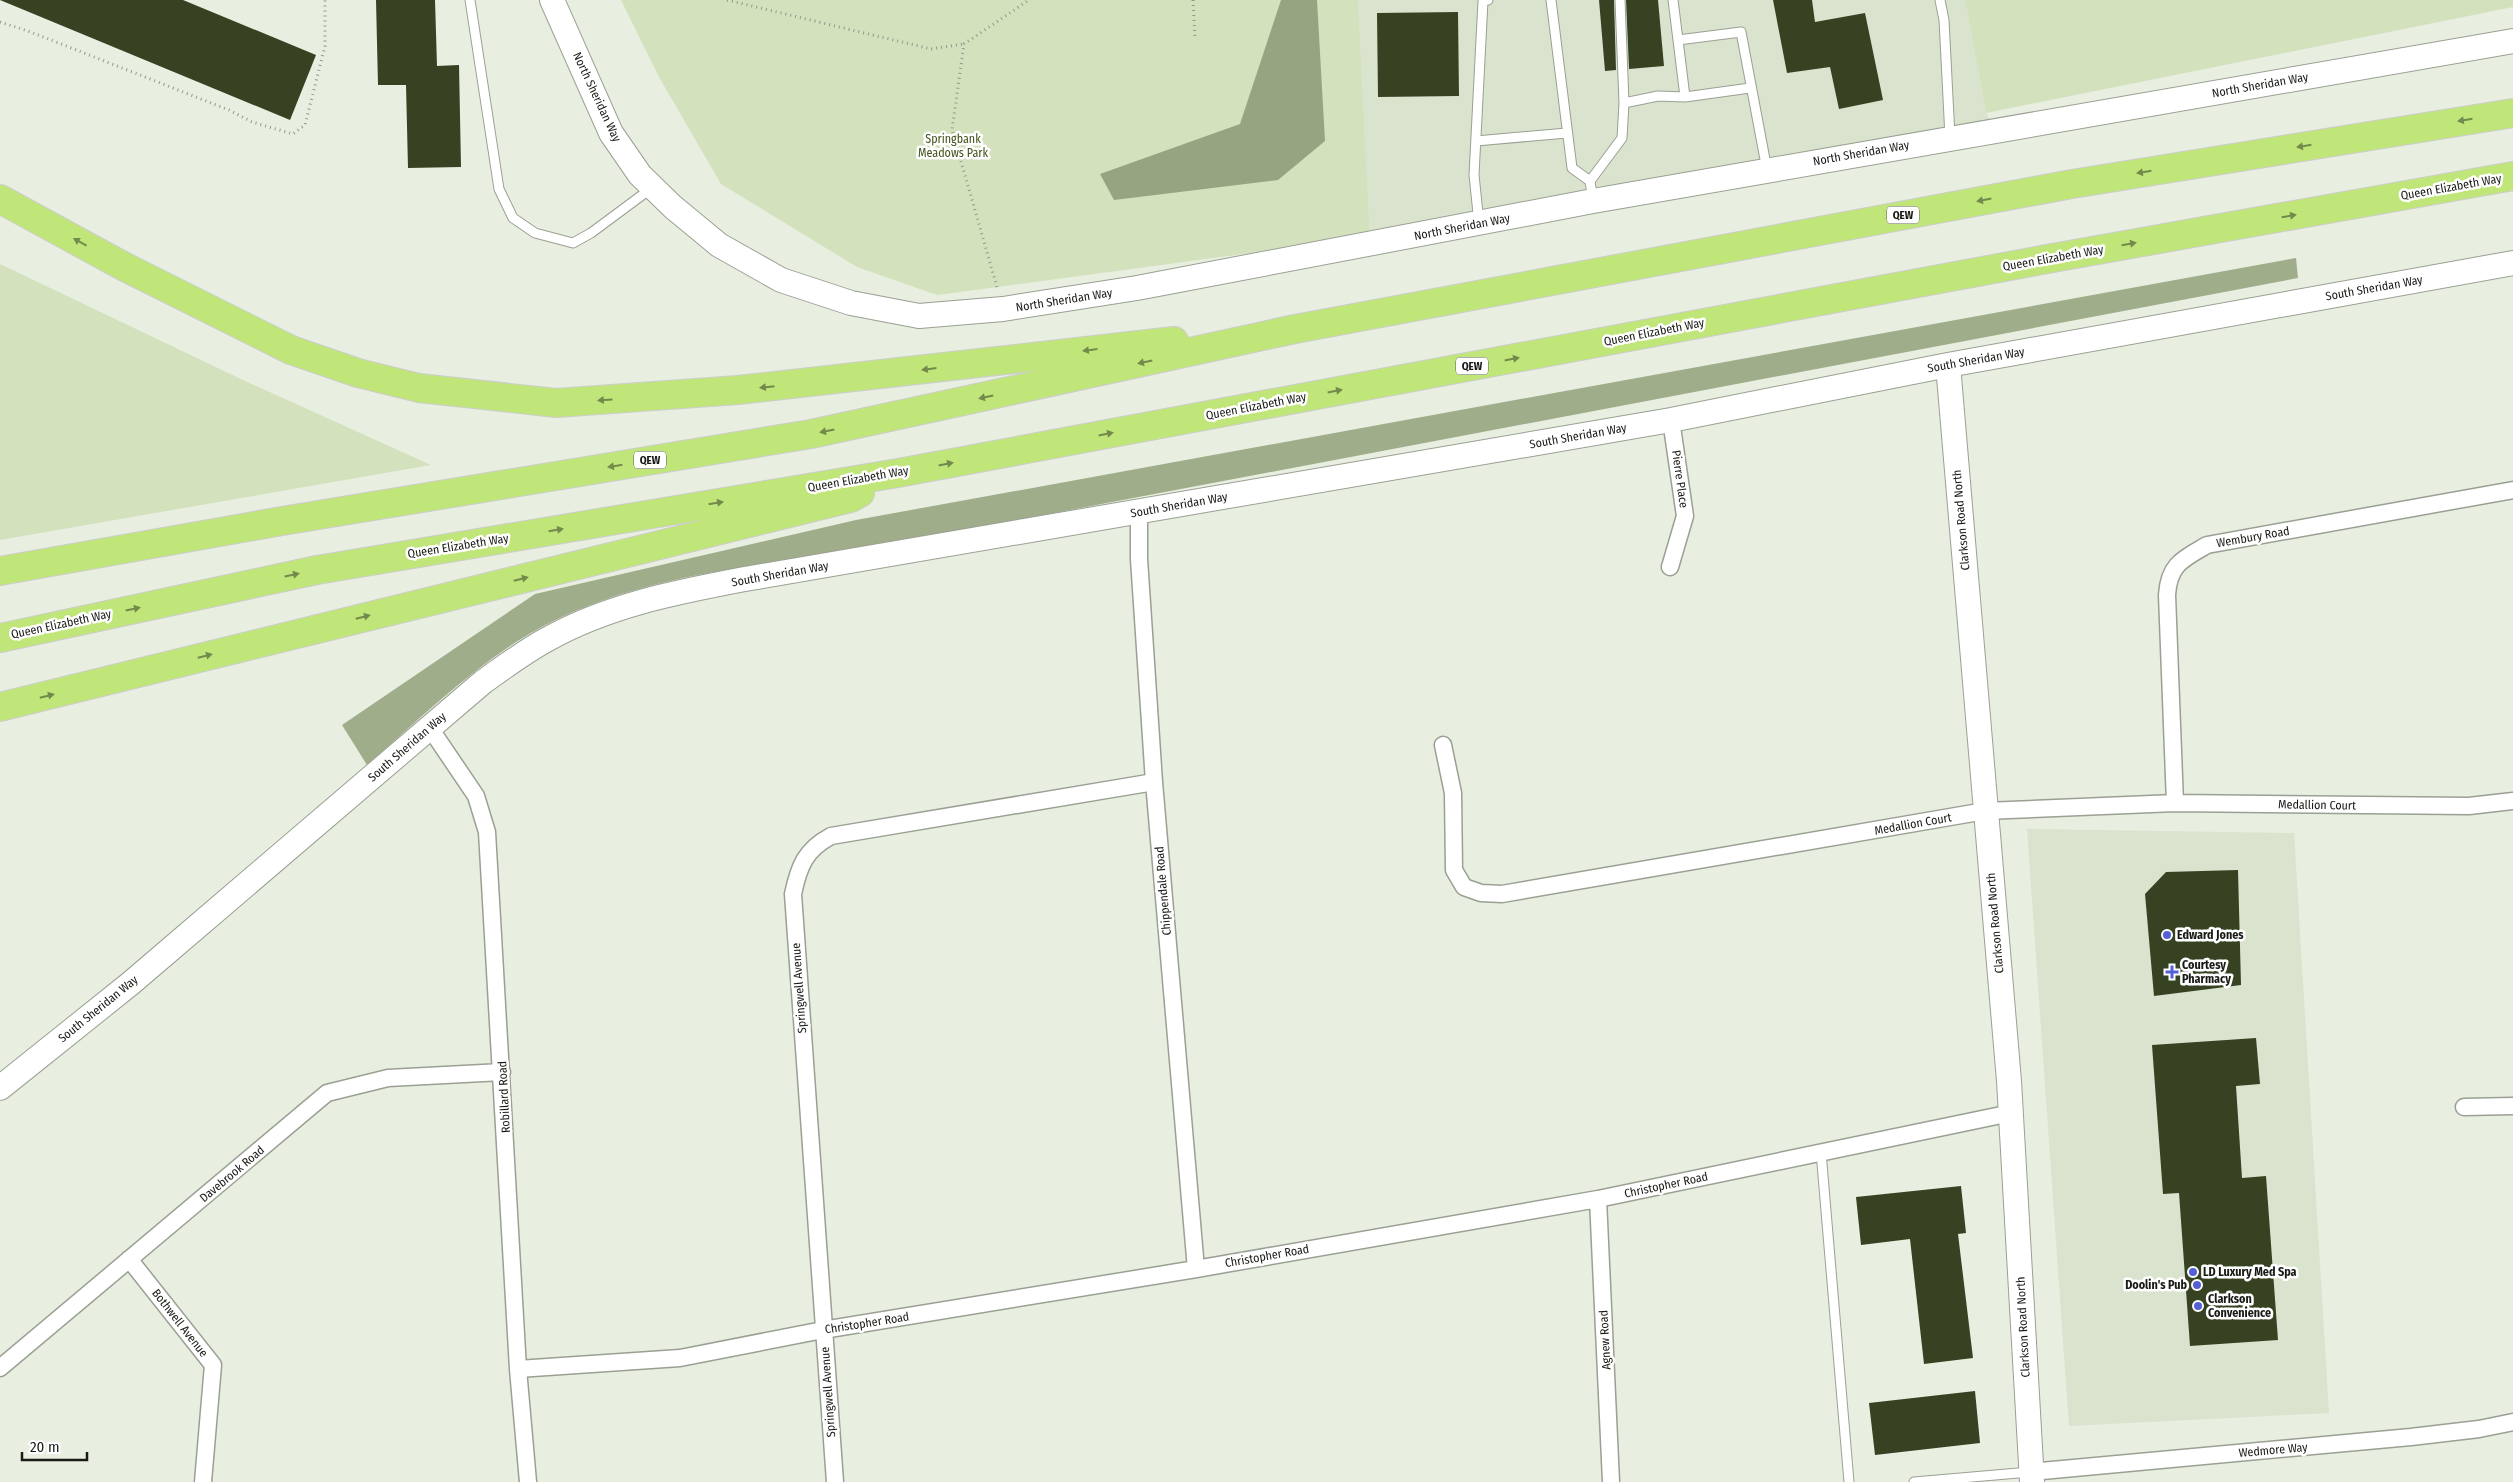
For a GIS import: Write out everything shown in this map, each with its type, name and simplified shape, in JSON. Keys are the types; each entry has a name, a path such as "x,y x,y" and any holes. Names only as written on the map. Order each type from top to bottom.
{"highway":[{"name":"QEW","path":"0,571 282,521 811,434 1295,329 2072,184 2513,113"},
{"name":"Queen Elizabeth Way","path":"0,638 316,570 898,472 2046,259 2513,176"},
{"path":"0,199 123,266 291,350 358,373 418,388 556,403 738,390 1143,344 1295,329"},
{"path":"0,707 851,498 898,472"}],"street":[{"name":"North Sheridan Way","path":"552,0 612,133 640,175 719,245 781,280 851,303 920,316 1003,309 1138,288 1479,224 1592,191 1768,170 2513,41"},
{"name":"South Sheridan Way","path":"0,1088 131,983 483,682 518,656 588,620 621,607 673,593 745,579 1671,420 1948,365 2513,263"},
{"name":"Clarkson Road North","path":"1948,365 2011,1113 2032,1477"},
{"name":"Pierre Place","path":"1670,567 1685,516 1671,420"},
{"name":"Wembury Road","path":"2175,803 2167,595 2168,579 2181,560 2207,545 2513,490"},
{"name":"Chippendale Road","path":"1139,512 1140,559 1154,782 1196,1269"},
{"name":"Robillard Road","path":"430,728 476,796 487,832 518,1369 528,1482"},
{"name":"Medallion Court","path":"1443,745 1453,793 1454,870 1464,887 1481,894 1502,894 1985,811 2175,803 2469,806 2513,801"},
{"name":"Springwell Avenue","path":"835,1482 793,894 798,868 816,844 831,836 1154,782"},
{"name":"Davebrook Road","path":"0,1368 327,1093 388,1078 502,1072"},
{"path":"2464,1107 2513,1106"},
{"name":"Christopher Road","path":"518,1369 680,1358 823,1330 1196,1269 1598,1199 2011,1113"},
{"name":"Agnew Road","path":"1598,1199 1611,1482"},
{"name":"Bothwell Avenue","path":"129,1259 213,1365 203,1482"},
{"name":"Wedmore Way","path":"2032,1477 2411,1437 2479,1429 2513,1422"}],"lane":[{"path":"470,0 499,189 513,218 535,233 573,243 591,233 653,187"},
{"path":"1479,224 1474,175 1483,0 1488,0"},
{"path":"1551,0 1572,168 1592,191 1622,138 1624,103 1620,0"},
{"path":"1674,0 1685,98"},
{"path":"1940,0 1944,20 1950,137"},
{"path":"1678,40 1741,32 1750,88 1768,170"},
{"path":"1624,103 1658,96 1685,98 1750,88"},
{"path":"1476,141 1567,133"},
{"path":"1821,1152 1849,1482"},
{"path":"1914,1482 2032,1477"}],"path":[{"path":"0,22 183,92 252,122 293,134 305,125 325,46 325,0"},
{"path":"727,0 931,49 964,44 1029,0"},
{"path":"1194,0 1195,38"},
{"path":"964,44 952,130 1003,309"}],"shaded area":[{"path":"1281,0 1317,0 1325,141 1278,180 1114,200 1100,174 1240,124"},
{"path":"1358,0 1965,0 1986,113 1996,131 1370,237"},
{"path":"2296,258 2298,278 853,551 766,563 679,579 595,603 555,620 516,642 458,685 367,765 342,725 535,594 856,520"},
{"path":"2027,829 2294,833 2329,1413 2069,1426"}],"green space":[{"name":"Springbank Meadows Park","path":"621,0 1358,0 1370,237 937,295 857,267 721,184 659,77"},
{"path":"1965,0 2513,0 2513,7 1986,113"},
{"path":"0,264 245,381 431,465 0,540"}],"building":[{"path":"0,0 183,0 316,55 290,120"},
{"path":"376,0 435,0 437,66 459,65 461,167 408,168 406,85 378,85"},
{"path":"1599,0 1614,0 1616,70 1605,71"},
{"path":"1626,0 1658,0 1664,66 1629,69"},
{"path":"1773,0 1812,0 1815,22 1865,13 1883,100 1839,109 1830,67 1787,73"},
{"path":"1458,12 1459,96 1378,97 1377,13"},
{"path":"2238,870 2241,985 2154,996 2145,894 2166,872"},
{"path":"2256,1038 2260,1084 2236,1086 2242,1178 2266,1176 2278,1340 2190,1346 2179,1193 2163,1194 2152,1045"},
{"path":"1961,1186 1966,1233 1958,1234 1973,1358 1924,1364 1910,1239 1861,1245 1856,1197"},
{"path":"1975,1391 1980,1443 1875,1455 1869,1403"}],"place":[{"name":"Edward Jones","path":"2167,935"},
{"name":"Courtesy Pharmacy","path":"2172,972"},
{"name":"LD Luxury Med Spa","path":"2193,1272"},
{"name":"Doolin's Pub","path":"2197,1285"},
{"name":"Clarkson Convenience","path":"2198,1306"}]}
